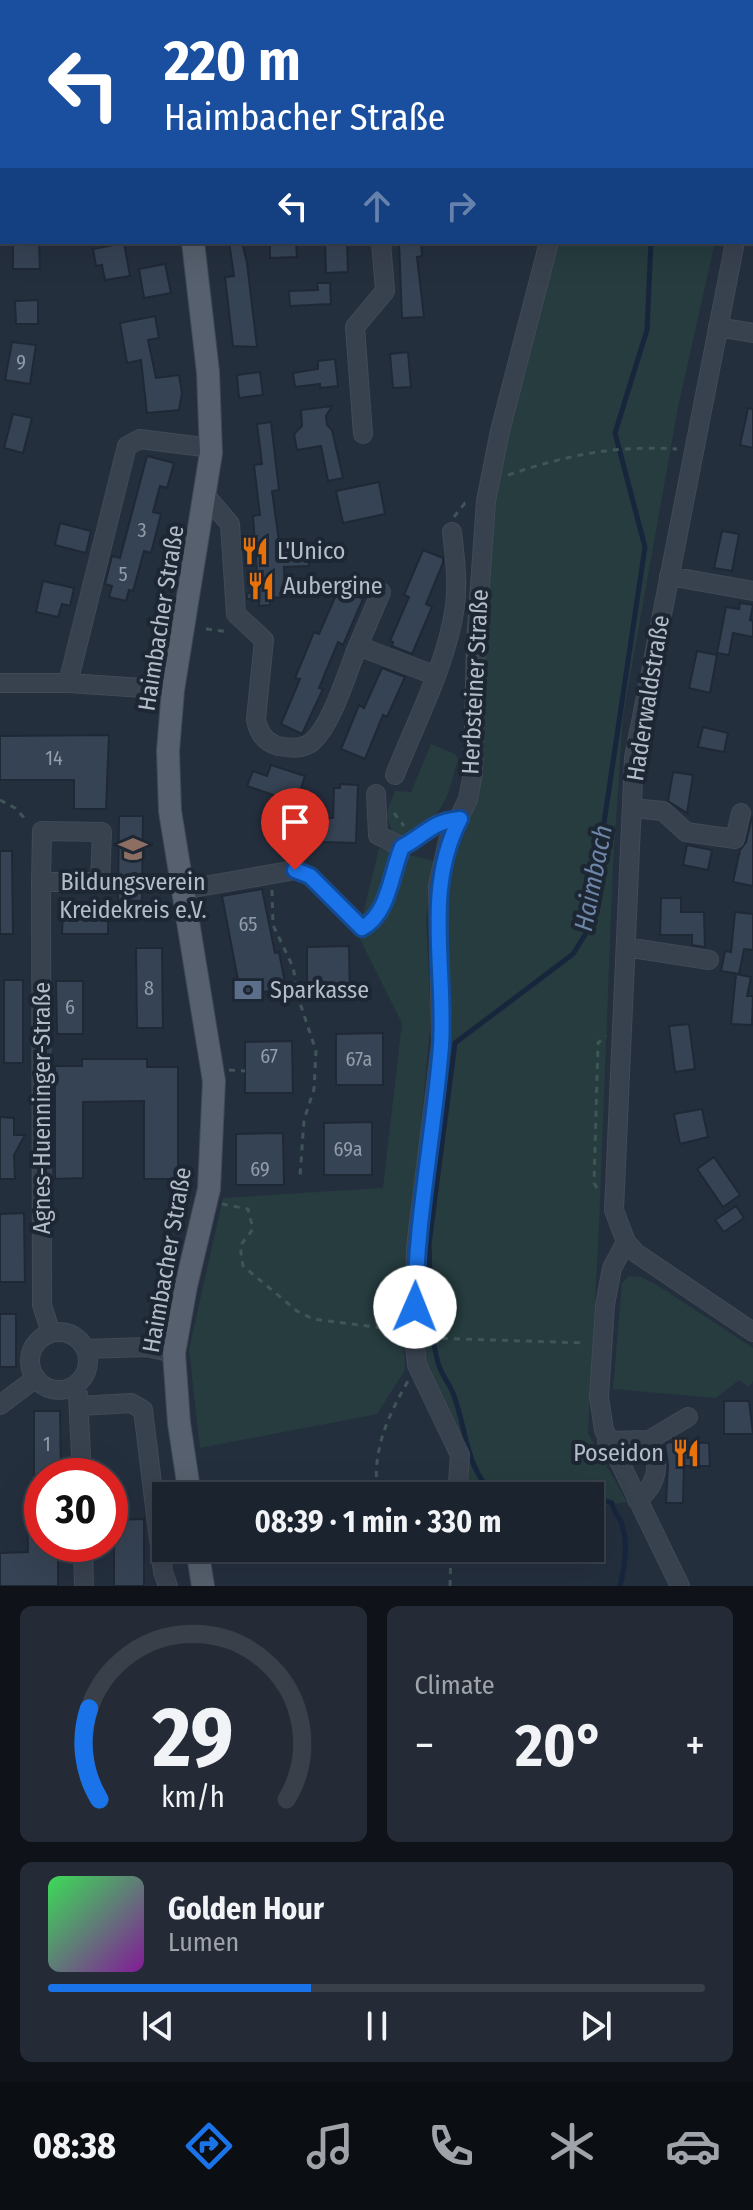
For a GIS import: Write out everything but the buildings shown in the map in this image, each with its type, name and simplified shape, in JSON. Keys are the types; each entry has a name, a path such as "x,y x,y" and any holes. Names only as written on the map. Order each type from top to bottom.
{"main road":[{"name":"Haimbacher Straße","path":"188,1482 179,1423 174,1353 209,1189 214,1081 170,811 168,751 173,690 206,496 211,448 208,372 193,244"},
{"path":"199,1562 203,1586"}],"street":[{"path":"363,434 355,327 385,291 381,244"},
{"name":"Herbsteiner Straße","path":"458,1482 460,1455 417,1365 414,1337 416,1247 441,1044 438,885 448,841 468,799 473,773 476,642 489,481 548,244"},
{"name":"Haderwaldstraße","path":"735,244 634,758 614,1210 626,1242 646,1262 753,1332"},
{"path":"718,327 753,333"},
{"path":"68,683 127,446 140,439 211,448"},
{"name":"Haimbacher Straße","path":"206,496 230,524 236,614 264,640 256,719 258,731 273,745 295,749 311,743 324,727 358,646"},
{"path":"395,775 447,640 455,605 456,560 452,532"},
{"path":"669,576 753,591"},
{"path":"381,592 358,646 434,675"},
{"path":"0,683 68,683 173,690"},
{"path":"376,794 378,835 410,843"},
{"path":"632,808 663,811 686,832 735,839 741,813"},
{"path":"182,890 295,870 310,876 362,928 373,922 383,907 410,843 437,821 460,819"},
{"path":"41,882 100,882 102,832 42,831"},
{"name":"Agnes-Huenninger-Straße","path":"42,831 42,1305 51,1333"},
{"path":"626,947 709,960"},
{"path":"626,1242 612,1268 607,1286 599,1397 607,1441 680,1586"},
{"path":"42,1253 62,1254"},
{"path":"65,1332 77,1338 86,1349 87,1370 73,1386 53,1389 36,1378 30,1357 34,1346 51,1333 65,1332"},
{"path":"86,1349 147,1347 174,1353"},
{"path":"0,1405 15,1397 36,1378"},
{"path":"73,1386 80,1406 81,1458"},
{"path":"80,1406 137,1404 145,1415 163,1572 168,1586"},
{"path":"607,1441 649,1440 688,1417"},
{"path":"637,1500 650,1491 655,1479 656,1452 649,1440"},
{"path":"83,1562 84,1586"}],"path":[{"path":"489,481 599,451 631,446 693,450"},
{"path":"452,532 454,516 465,503 486,501"},
{"path":"206,629 240,634"},
{"path":"0,800 42,831"},
{"path":"392,807 410,843"},
{"path":"264,877 272,886 273,925 293,967 301,1008 316,1051 314,1089 304,1120 300,1176"},
{"path":"614,1210 594,1183 598,1043 623,1020"},
{"path":"226,1070 245,1071"},
{"path":"220,1204 248,1209 253,1229 240,1246 243,1266 297,1311 313,1319 397,1329 414,1337"},
{"path":"434,1338 602,1344"},
{"path":"376,1482 374,1465 379,1440 417,1365"},
{"path":"450,1586 451,1562"}],"green space":[{"path":"546,244 715,244 678,407 623,716 613,864 588,1433 627,1502 604,1506 604,1482 466,1482 465,1453 421,1356 416,1244 435,1090 441,873 467,773 487,523"},
{"path":"431,744 455,754 458,759 442,806 429,823 408,840 392,832 386,814 395,791 411,792"},
{"path":"379,848 435,861 426,919 431,1018 403,1314 405,1370 377,1414 200,1448 189,1349 223,1198 383,1188 402,1023 358,935"},
{"path":"629,1276 641,1277 657,1285 753,1348 753,1381 749,1387 739,1380 716,1398 613,1389 622,1283"}],"waterway":[{"name":"Haimbach","path":"483,1482 472,1461 458,1407 440,1368 432,1341 429,1244 455,1043 573,954 588,930 645,547 615,433 647,330 651,244"},
{"name":"Haimbach","path":"604,1500 612,1503 623,1527 625,1553 620,1586"}],"place":[{"name":"L'Unico","path":"255,551"},
{"name":"Aubergine","path":"261,586"},
{"name":"Bildungsverein Kreidekreis e.V.","path":"133,849"},
{"name":"Sparkasse","path":"248,990"},
{"name":"Poseidon","path":"686,1453"}],"route":[{"path":"295,870 310,876 362,928 373,922 383,907 402,847 418,839 437,821 460,819 448,841 438,885 441,1044 416,1247 415,1307"}]}
